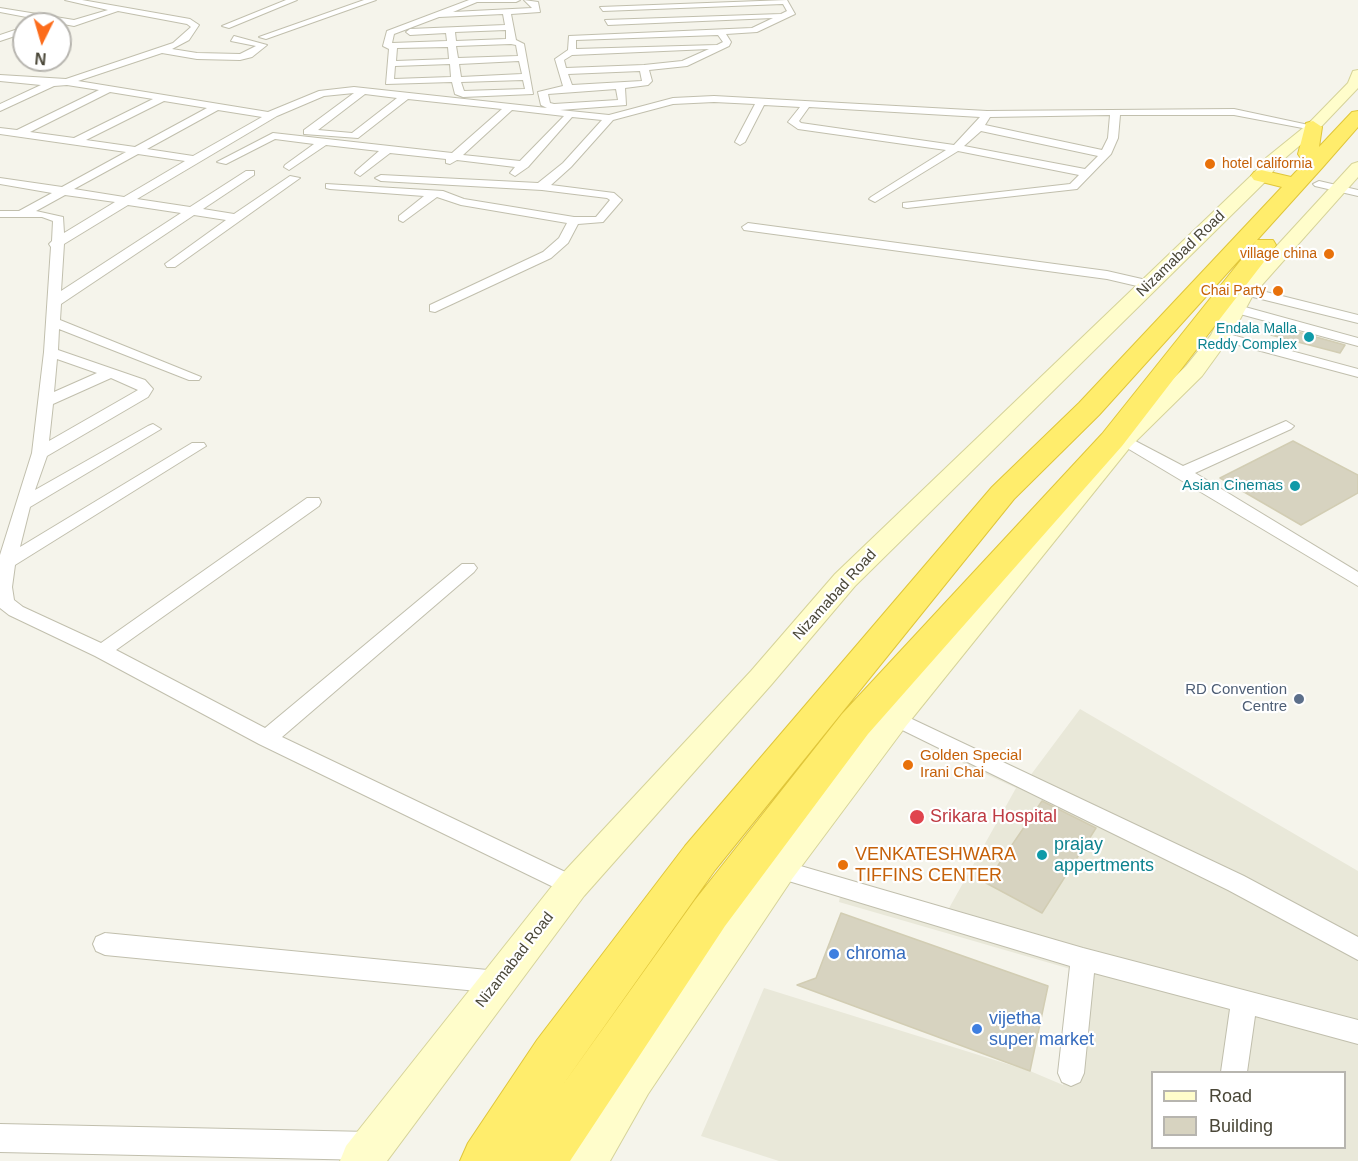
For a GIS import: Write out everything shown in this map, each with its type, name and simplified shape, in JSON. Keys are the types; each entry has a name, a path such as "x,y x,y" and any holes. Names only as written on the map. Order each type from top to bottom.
{"highway":[{"path":"486,1161 554,1056 700,858 1003,493 1325,183 1358,116"},
{"path":"1313,127 1308,154 1325,183"},
{"path":"540,1161 620,1073 669,973 710,914 855,724 1119,439 1262,250 1358,145"},
{"path":"1261,176 1325,183"},
{"path":"631,952 669,973"}],"main road":[{"name":"Nizamabad Road","path":"366,1154 572,886 761,678 845,580 1150,285 1261,176 1272,161 1313,127 1354,84 1358,74"},
{"path":"587,1161 620,1073 895,718 1119,439 1194,371 1221,336 1240,300 1325,183 1358,167"}],"street":[{"path":"67,82 159,50 186,38 196,24 69,0"},
{"path":"106,7 130,0"},
{"path":"226,26 293,0"},
{"path":"262,37 372,0"},
{"path":"516,0 476,0 388,35 387,46 393,48 512,41 520,44 525,77 534,109"},
{"path":"438,15 507,14 537,10 534,2 528,0"},
{"path":"568,88 560,59 572,51 572,38 754,30 792,12 784,2 602,4 613,35"},
{"path":"714,4 724,18"},
{"path":"72,23 119,9"},
{"path":"507,14 512,41"},
{"path":"608,22 785,15"},
{"path":"392,33 510,27"},
{"path":"450,30 458,92 467,95 543,92 645,83 647,81 644,68"},
{"path":"563,72 684,64 727,42 720,32"},
{"path":"642,34 649,49"},
{"path":"159,50 197,56 240,57 249,55 263,46 234,39"},
{"path":"569,52 722,46"},
{"path":"393,48 389,82 525,77"},
{"path":"619,50 627,69"},
{"path":"390,64 523,58"},
{"path":"0,78 52,83 67,82 160,99 273,115"},
{"path":"0,108 52,83"},
{"path":"543,92 548,107 618,104 624,101 620,86"},
{"path":"0,143 109,89"},
{"path":"55,243 273,115 322,93 363,91 496,103 609,118 687,100 987,114 1115,111 1234,112 1313,127"},
{"path":"363,91 308,132 354,136 407,95"},
{"path":"77,141 160,99"},
{"path":"740,142 761,102"},
{"path":"806,105 793,122 798,126 956,148 1088,173"},
{"path":"433,176 511,106"},
{"path":"21,214 216,107"},
{"path":"908,205 1073,187 1106,154 1113,138 1115,111"},
{"path":"875,199 956,148 979,127 987,114"},
{"path":"508,180 568,118"},
{"path":"543,186 567,165 609,118"},
{"path":"979,127 1106,154"},
{"path":"0,131 195,159"},
{"path":"222,162 270,136 524,165"},
{"path":"171,264 236,218 324,142"},
{"path":"1039,164 1059,144"},
{"path":"330,186 434,194 451,197 460,202 574,221 603,218 616,200 615,197 543,186 532,189 357,174 388,149"},
{"path":"54,302 250,173"},
{"path":"0,181 236,218"},
{"path":"451,197 462,183"},
{"path":"335,200 349,188"},
{"path":"403,218 434,194"},
{"path":"0,214 56,216 58,219 51,352 40,453 21,505 7,562 3,587 5,602 16,611 102,651 266,739 572,886"},
{"path":"435,308 547,255 564,240 574,221"},
{"path":"748,227 1107,275 1150,285"},
{"path":"1240,300 1358,319"},
{"path":"1240,300 1358,342"},
{"path":"53,322 194,377"},
{"path":"1221,336 1358,373"},
{"path":"40,453 146,389 140,383 51,352"},
{"path":"45,402 109,373"},
{"path":"1183,472 1286,426"},
{"path":"21,505 153,429"},
{"path":"1119,439 1183,472 1358,580"},
{"path":"7,562 198,446"},
{"path":"102,651 313,502"},
{"path":"266,739 468,568"},
{"path":"895,718 1236,883 1358,949"},
{"path":"780,869 1083,959 1358,1032"},
{"path":"105,944 498,982"},
{"path":"1071,1073 1083,959"},
{"path":"1234,1071 1244,1003"},
{"path":"0,1138 366,1154"}],"shaded area":[{"path":"1080,709 1358,871 1358,1161 779,1161 701,1136 764,988 1030,1071 1063,1085 1074,970 839,902 842,885 943,919 1016,788 962,763 968,750 1030,776"}],"building":[{"name":"Endala Malla Reddy Complex","path":"1276,326 1345,345 1340,353 1271,335"},
{"name":"Asian Cinemas","path":"1293,441 1358,475 1358,493 1301,525 1220,478"},
{"name":"prajay appertments","path":"1042,801 1096,828 1042,913 986,883"},
{"name":"vijetha super market","path":"841,913 1048,986 1030,1071 797,985 816,978"}],"place":[{"name":"hotel california","path":"1210,164"},
{"name":"village china","path":"1329,254"},
{"name":"Chai Party","path":"1278,291"},
{"name":"Endala Malla Reddy Complex","path":"1309,337"},
{"name":"Asian Cinemas","path":"1295,486"},
{"name":"RD Convention Centre","path":"1299,699"},
{"name":"Golden Special Irani Chai","path":"908,765"},
{"name":"Srikara Hospital","path":"917,817"},
{"name":"prajay appertments","path":"1042,855"},
{"name":"VENKATESHWARA TIFFINS CENTER","path":"843,865"},
{"name":"chroma","path":"834,954"},
{"name":"vijetha super market","path":"977,1029"}]}
